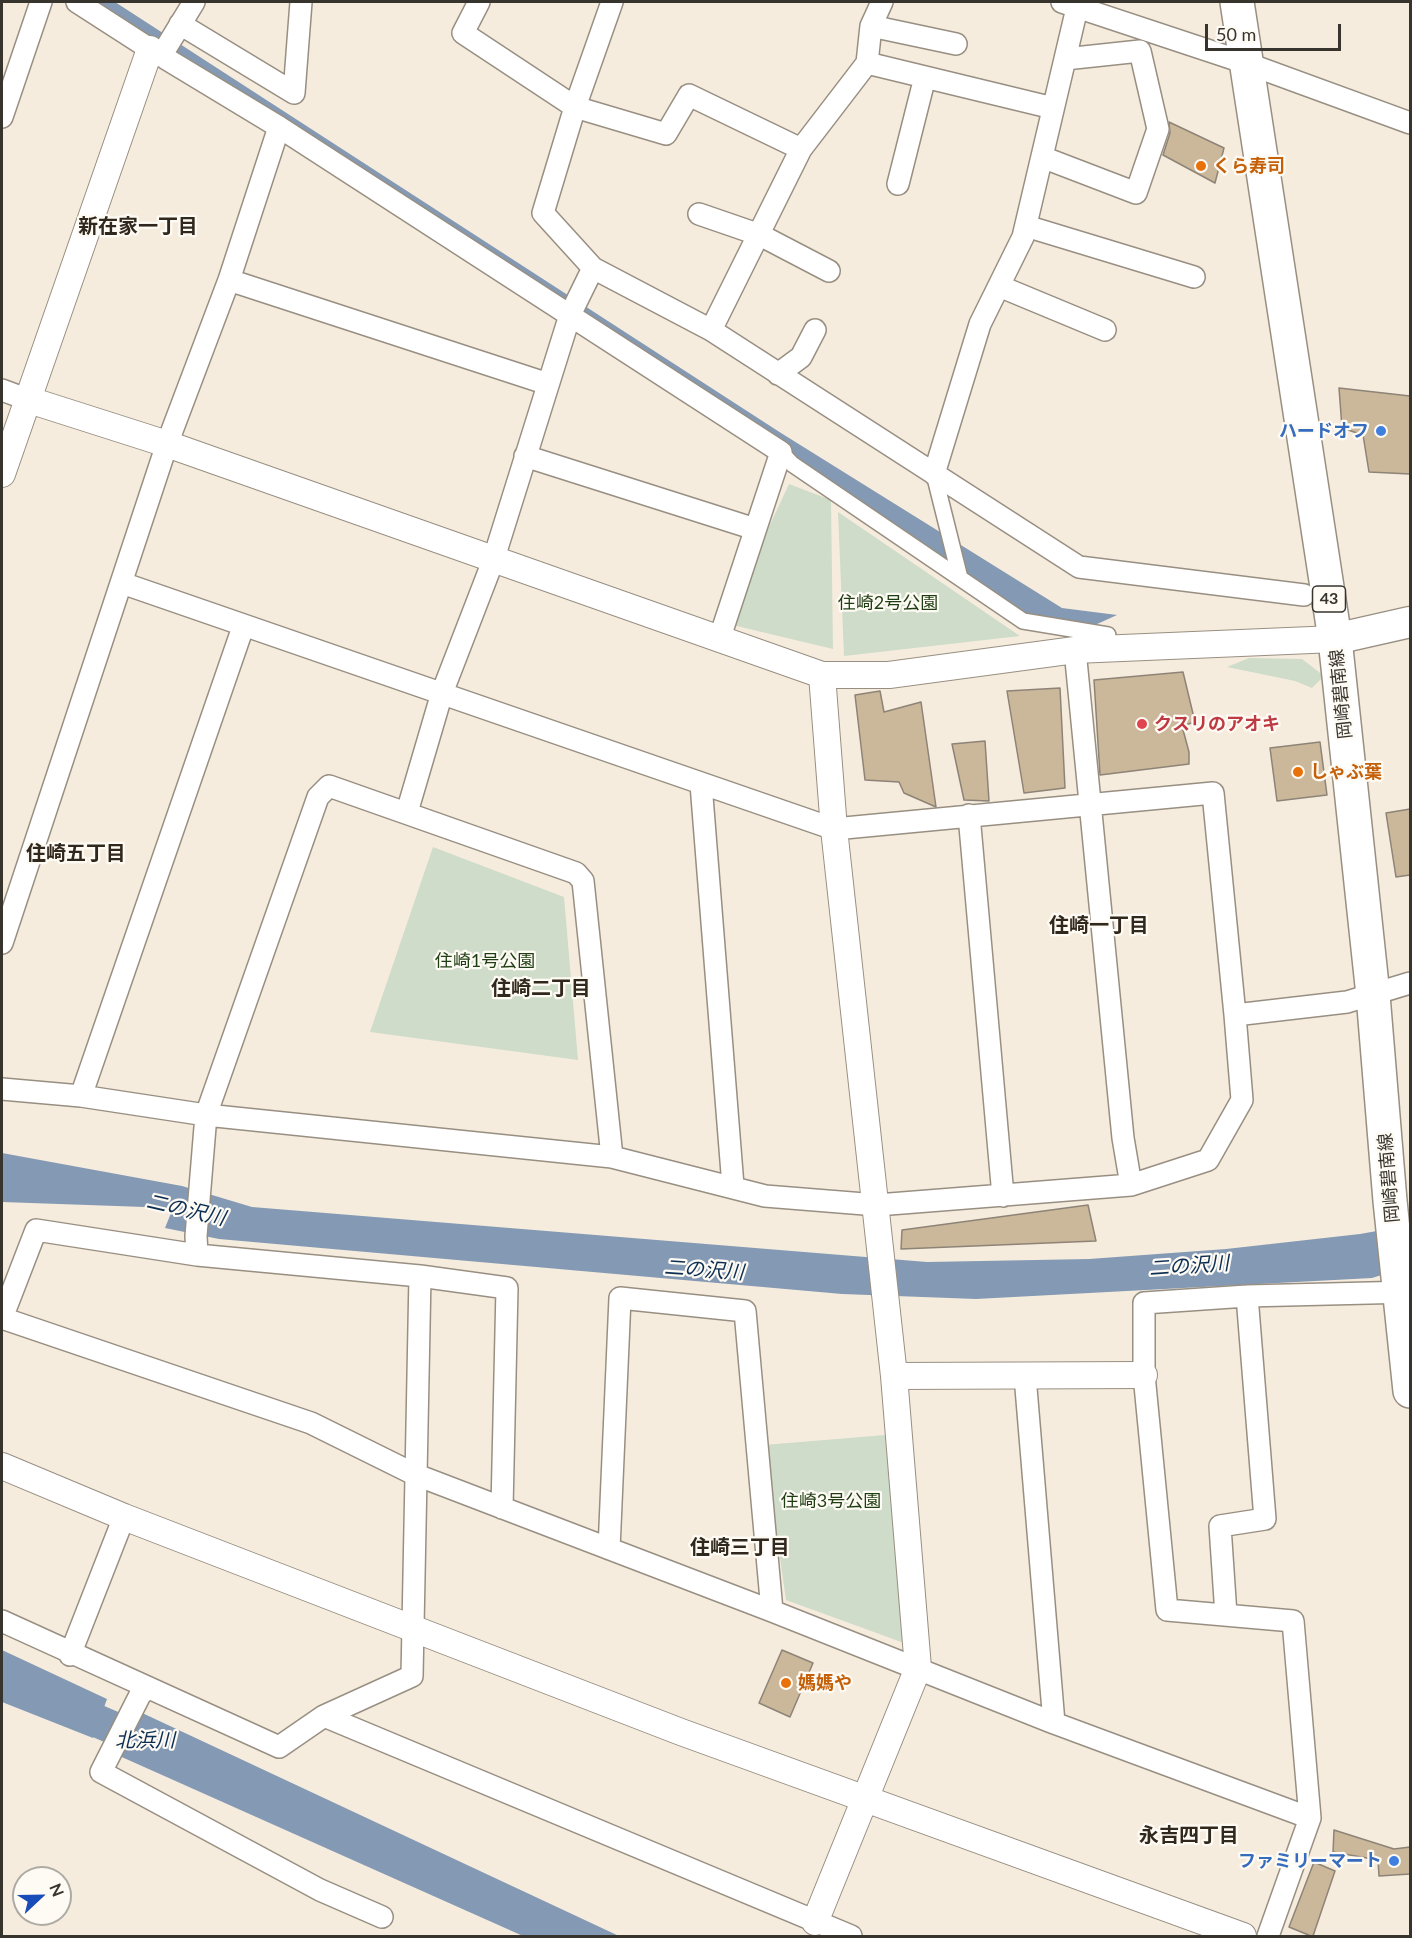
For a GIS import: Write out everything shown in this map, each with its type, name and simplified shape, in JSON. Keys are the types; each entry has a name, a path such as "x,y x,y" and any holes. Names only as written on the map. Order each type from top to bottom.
{"main road":[{"name":"岡崎碧南線","path":"1244,8 1246,63 1335,639 1373,995 1390,1201 1405,1292 1410,1391"},
{"path":"1335,639 1410,621"}],"street":[{"path":"2,117 41,2"},
{"path":"77,2 103,8 155,52 279,128 781,452 792,464 958,572 1023,621 1108,635"},
{"path":"2,474 27,399 155,52 180,24 194,2"},
{"path":"180,24 294,93 301,2"},
{"path":"479,2 464,33 575,107 666,134 690,95 801,149"},
{"path":"612,2 575,107 543,213 593,268 711,330 1079,567 1304,595"},
{"path":"711,330 801,149 867,63 871,26 882,2"},
{"path":"958,572 934,474 980,324 1026,226 1065,59 1069,5 1246,63 1410,123"},
{"path":"871,26 956,44"},
{"path":"1065,59 1140,51 1159,35"},
{"path":"1042,157 1136,193 1158,129 1140,51"},
{"path":"867,63 1053,108"},
{"path":"898,184 925,77"},
{"path":"2,943 5,921 122,583 167,444 229,280 279,128"},
{"path":"699,214 760,235 829,271"},
{"path":"1026,226 1194,277"},
{"path":"407,812 442,693 493,561 570,315 593,268"},
{"path":"229,280 548,384"},
{"path":"999,286 1105,330"},
{"path":"778,374 801,357 815,330"},
{"path":"2,390 167,444 493,561 720,637 822,675 889,675 1075,650 1335,639"},
{"path":"720,637 781,452"},
{"path":"525,456 755,529"},
{"path":"2,1089 81,1096 206,1115 612,1157 765,1196 877,1205 1131,1185 1208,1161 1242,1100 1213,793 834,829 442,693 243,627 122,583"},
{"path":"81,1096 243,627"},
{"path":"1075,650 1123,1138 1131,1185"},
{"path":"812,1929 918,1668 894,1376 834,829 822,675"},
{"path":"701,784 733,1186"},
{"path":"196,1246 206,1115 318,797 329,786 576,873 583,881 612,1157"},
{"path":"969,815 1003,1196"},
{"path":"1235,1015 1347,1002 1410,983"},
{"path":"502,1508 507,1288 196,1246 36,1230 2,1318 311,1423 414,1474 502,1508 609,1549 772,1611 1054,1723 1310,1818"},
{"path":"2,1622 143,1692 279,1747 324,1716 412,1676 414,1474 420,1276"},
{"path":"1268,1936 1310,1818 1293,1621 1167,1610 1144,1375 1144,1303 1247,1296 1405,1292"},
{"path":"1226,1615 1220,1526 1265,1519 1247,1296"},
{"path":"609,1549 620,1298 745,1311 772,1611"},
{"path":"894,1376 1144,1375"},
{"path":"1025,1376 1054,1723"},
{"path":"2,1466 123,1517 414,1627 681,1732 1243,1936"},
{"path":"70,1655 123,1517"},
{"path":"143,1692 101,1772 320,1890 382,1917"},
{"path":"324,1716 812,1929 851,1936"}],"green space":[{"path":"789,484 831,500 833,649 724,623"},
{"name":"住崎2号公園","path":"838,512 1020,636 844,656"},
{"path":"1249,658 1302,659 1324,676 1312,688 1295,681 1227,667"},
{"name":"住崎1号公園","path":"433,847 564,897 578,1060 370,1032"},
{"name":"住崎3号公園","path":"885,1435 904,1643 786,1600 764,1445"}],"water":[{"path":"92,2 115,2 781,433 1062,608 1117,615 1095,625 1031,617"},
{"name":"二の沢川","path":"2,1153 182,1186 252,1207 927,1262 1089,1259 1226,1249 1360,1234 1410,1225 1410,1266 1372,1278 976,1299 842,1294 219,1239 165,1228 173,1208 2,1202"},
{"name":"北浜川","path":"2,1650 107,1699 93,1738 2,1702"},
{"name":"北浜川","path":"123,1704 619,1936 523,1936 106,1750"}],"building":[{"name":"くら寿司","path":"1169,122 1224,148 1215,183 1163,155 1170,133"},
{"name":"ハードオフ","path":"1339,388 1410,396 1410,474 1369,472 1363,435 1342,428"},
{"name":"クスリのアオキ","path":"1183,672 1195,722 1182,726 1189,752 1189,764 1100,775 1094,680"},
{"path":"1060,688 1065,788 1024,793 1007,691"},
{"path":"880,691 884,712 921,702 936,807 904,793 899,782 865,780 855,695"},
{"path":"985,741 989,801 964,800 952,744"},
{"name":"しゃぶ葉","path":"1320,742 1327,795 1277,801 1270,748"},
{"path":"1410,809 1410,875 1396,877 1386,813"},
{"path":"1088,1205 1096,1241 901,1249 902,1230"},
{"name":"媽媽や","path":"782,1650 813,1663 790,1717 759,1703"},
{"path":"1334,1830 1394,1849 1410,1847 1410,1874 1379,1876 1378,1860 1333,1852"},
{"path":"1314,1862 1335,1871 1313,1936 1311,1936 1289,1927"}],"waterway":[{"name":"北浜川","path":"2,1680 153,1745"}],"place":[{"name":"くら寿司","path":"1201,166"},
{"name":"ハードオフ","path":"1381,431"},
{"name":"クスリのアオキ","path":"1142,724"},
{"name":"しゃぶ葉","path":"1298,772"},
{"name":"媽媽や","path":"786,1683"},
{"name":"ファミリーマート","path":"1394,1861"}],"district":[{"name":"新在家一丁目","path":"138,227"},
{"name":"住崎五丁目","path":"76,854"},
{"name":"住崎一丁目","path":"1099,926"},
{"name":"住崎二丁目","path":"541,989"},
{"name":"住崎三丁目","path":"740,1548"},
{"name":"永吉四丁目","path":"1189,1836"}]}
